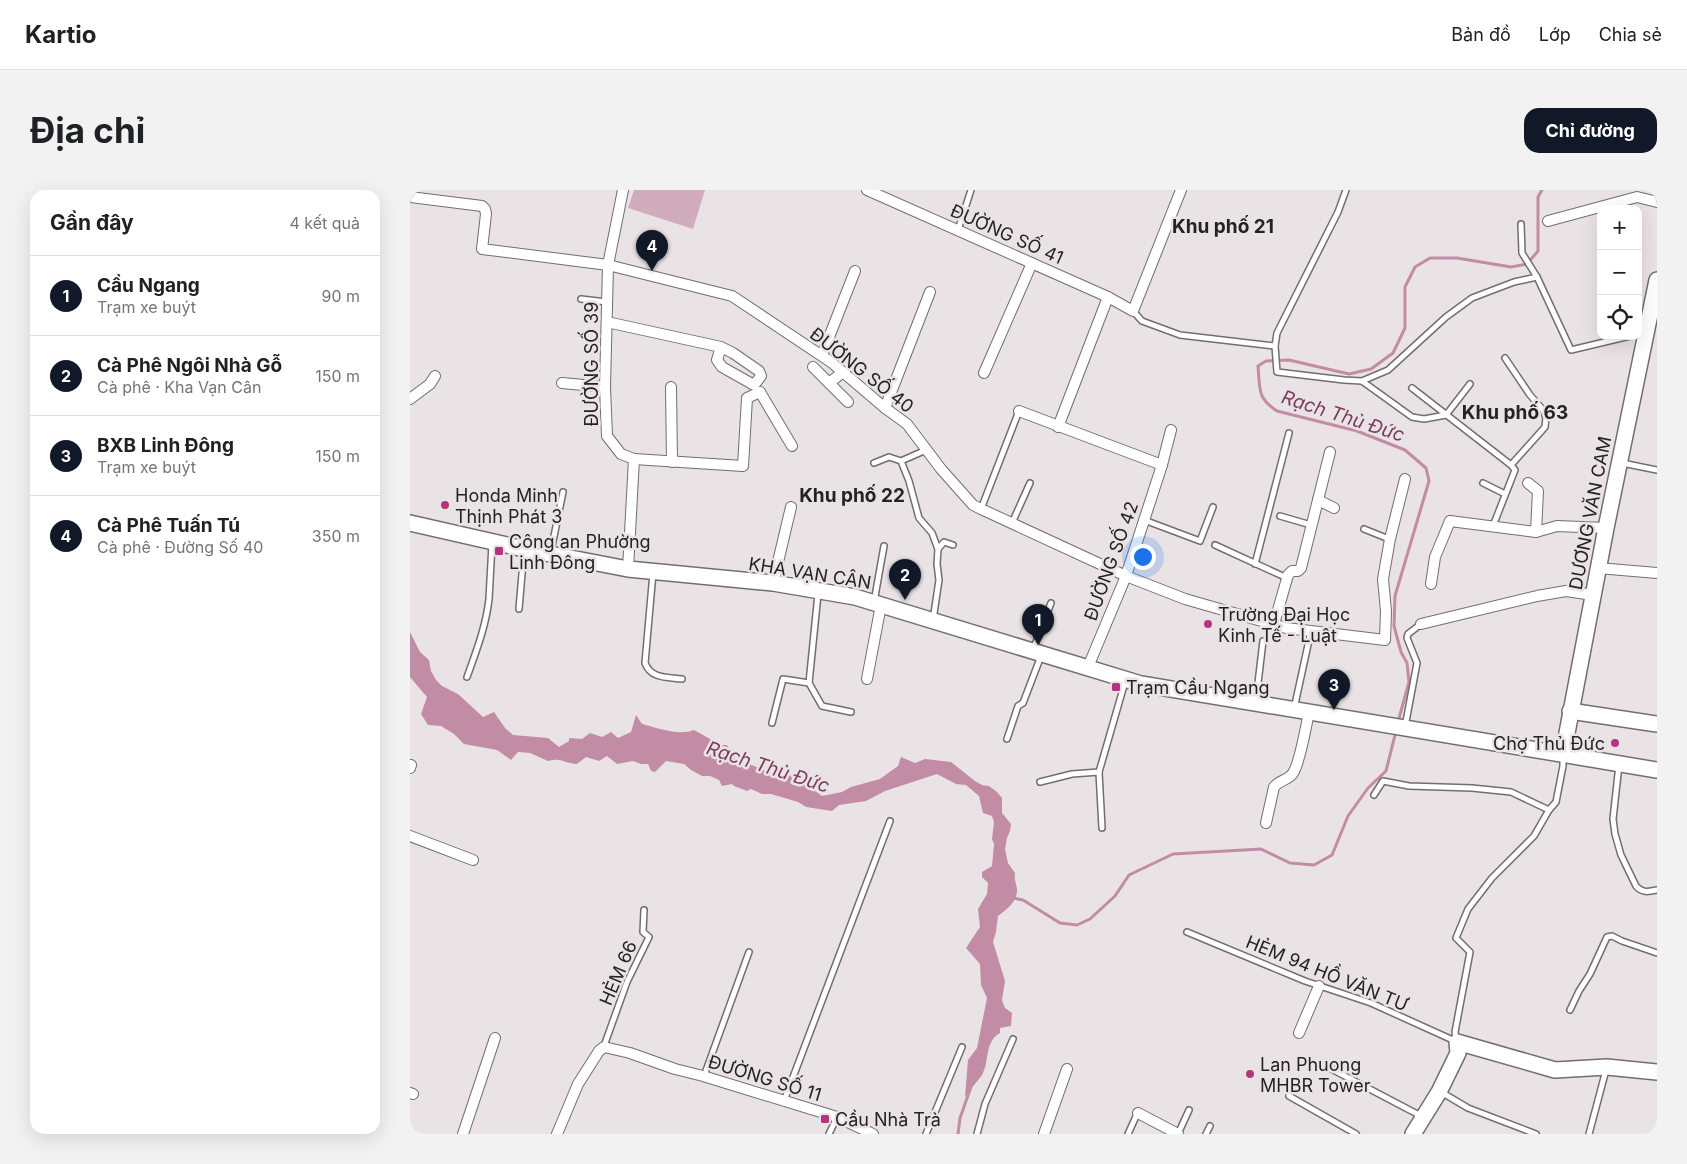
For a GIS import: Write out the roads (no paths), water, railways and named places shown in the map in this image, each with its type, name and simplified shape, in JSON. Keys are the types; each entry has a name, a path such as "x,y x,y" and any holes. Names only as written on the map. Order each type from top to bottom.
{"main road":[{"name":"DƯƠNG VĂN CAM","path":"1562,754 1657,280"},
{"name":"KHA VẠN CÂN","path":"410,523 524,549 628,569 773,584 855,597 1142,684 1405,728"},
{"path":"1570,711 1657,724"},
{"path":"1405,728 1657,770"},
{"path":"1413,1134 1439,1092 1458,1053 1457,1042 1555,1070 1607,1067 1657,1072"}],"street":[{"path":"608,265 623,190"},
{"name":"ĐƯỜNG SỐ 41","path":"867,190 1108,297 1133,311"},
{"path":"1133,311 1180,190"},
{"name":"ĐƯỜNG SỐ 40","path":"410,197 482,206 486,214 482,248 608,265 732,296 822,355 907,424 941,469 974,504 1012,524 1126,576 1184,599 1310,636 1385,640 1386,611 1383,579 1390,539"},
{"path":"1548,221 1637,197 1657,202"},
{"path":"984,373 1032,264"},
{"name":"ĐƯỜNG SỐ 39","path":"608,265 605,387 607,436 621,454 634,459"},
{"path":"822,355 855,271"},
{"path":"885,408 930,292"},
{"path":"1058,427 1108,297"},
{"path":"607,322 721,347"},
{"path":"813,367 848,402"},
{"path":"829,383 843,372"},
{"path":"410,399 430,384 435,376"},
{"path":"562,383 605,387"},
{"path":"672,387 672,462"},
{"path":"628,569 634,459 743,466 747,398 760,392 792,446"},
{"path":"1019,411 1162,465"},
{"name":"ĐƯỜNG SỐ 42","path":"1088,667 1126,576 1172,430"},
{"path":"1274,624 1287,578 1290,573 1301,568 1330,452"},
{"path":"1390,539 1405,479"},
{"path":"1528,483 1538,491 1536,532"},
{"path":"1318,500 1334,508"},
{"path":"773,584 791,507"},
{"path":"1431,584 1435,557 1450,520 1536,532 1557,526 1606,528"},
{"path":"1598,568 1657,573"},
{"path":"1421,624 1566,591 1593,595"},
{"path":"867,678 877,604"},
{"path":"1266,823 1274,786 1294,773 1300,751 1302,711"},
{"path":"410,836 473,860"},
{"path":"1299,1033 1319,986"},
{"path":"462,1134 495,1038"},
{"path":"558,1134 578,1084 604,1047"},
{"name":"ĐƯỜNG SỐ 11","path":"604,1047 630,1053 675,1069 704,1076 836,1117 873,1134"},
{"path":"1044,1134 1067,1069"},
{"path":"1138,1111 1178,1134"}],"lane":[{"path":"958,230 971,190"},
{"path":"1346,190 1338,212 1277,333 1277,372 1334,380 1362,381 1388,370 1446,317 1472,298 1514,282 1538,277"},
{"path":"1521,224 1522,253 1538,277 1571,350 1613,340"},
{"path":"581,299 607,302"},
{"path":"1133,311 1142,321 1180,335 1276,346"},
{"path":"1505,358 1530,395 1544,410 1546,418 1545,427 1511,465"},
{"path":"1362,381 1412,417 1424,419 1446,415 1470,384"},
{"path":"1412,388 1515,470 1493,526"},
{"path":"982,509 1019,411"},
{"path":"1255,564 1290,434"},
{"path":"874,462 889,458 901,461 926,450"},
{"path":"901,461 909,481 919,518 932,532 938,549 938,580 933,620"},
{"path":"1620,462 1657,470"},
{"path":"1012,524 1030,483"},
{"path":"1483,483 1505,494"},
{"path":"550,554 563,492"},
{"path":"1144,520 1200,541 1213,507"},
{"path":"1280,516 1312,525"},
{"path":"1364,529 1390,539"},
{"path":"467,677 476,654 486,616 492,541"},
{"path":"938,549 944,542 953,545"},
{"path":"1215,545 1287,578"},
{"path":"877,604 884,546"},
{"path":"519,610 524,549"},
{"path":"654,573 645,663 647,669 652,674 682,679"},
{"path":"818,590 809,683 822,706 851,712"},
{"path":"1007,738 1018,706 1023,703 1051,603"},
{"path":"1405,728 1417,663 1407,638 1408,634 1421,624"},
{"path":"1302,711 1310,636"},
{"path":"1256,703 1263,642"},
{"path":"772,723 783,679 809,683"},
{"path":"1102,828 1099,772 1126,679"},
{"path":"1457,1042 1454,1032 1470,952 1456,938 1468,909 1492,878 1534,836 1549,810 1556,802 1563,766 1562,754"},
{"path":"1619,764 1613,820 1616,842 1640,891 1657,890"},
{"path":"1040,782 1072,774 1099,772"},
{"path":"1374,794 1382,781 1410,786 1472,788 1511,792 1549,810"},
{"path":"784,1101 890,821"},
{"name":"HẺM 66","path":"604,1047 627,982 649,937 643,932 644,910"},
{"name":"HẺM 94 HỒ VĂN TƯ","path":"1187,932 1319,986 1371,1003 1457,1042"},
{"path":"1570,1010 1590,974 1607,937 1612,936 1657,954"},
{"path":"704,1076 749,952"},
{"path":"977,1134 985,1104 1013,1039"},
{"path":"926,1134 962,1047"},
{"path":"1322,1064 1424,1117"},
{"path":"1589,1134 1607,1067"},
{"path":"1439,1092 1468,1108 1536,1134"},
{"path":"1289,1096 1356,1134"},
{"path":"1178,1134 1189,1110"},
{"path":"1128,1134 1138,1111"},
{"path":"829,1134 836,1117"},
{"path":"1206,1134 1210,1126"}],"waterway":[{"name":"Rạch Thủ Đức","path":"1398,722 1409,682 1407,663 1401,652 1394,626 1395,596 1429,481 1426,468 1405,450 1357,431 1277,411 1263,397 1258,366 1266,361 1289,360 1349,374 1371,369 1393,353 1405,328 1405,287 1415,267 1430,258 1457,258 1511,267 1527,264 1538,251 1538,197 1542,190"},
{"name":"Rạch Thủ Đức","path":"1013,898 1023,900 1060,923 1077,925 1090,919 1115,896 1129,875 1173,854 1261,849 1290,863 1314,865 1332,855 1348,816 1368,788 1386,771 1396,731"},
{"path":"958,1134 960,1118 971,1087"}],"place":[{"name":"Cà Phê Tuấn Tú","path":"652,271"},
{"name":"Honda Minh Thịnh Phát 3","path":"445,505"},
{"name":"Công an Phường Linh Đông","path":"499,551"},
{"name":"Cà Phê Ngôi Nhà Gỗ","path":"905,600"},
{"name":"Trường Đại Học Kinh Tế - Luật","path":"1208,624"},
{"name":"Cầu Ngang","path":"1038,645"},
{"name":"Trạm Cầu Ngang","path":"1116,687"},
{"name":"BXB Linh Đông","path":"1334,710"},
{"name":"Chợ Thủ Đức","path":"1615,743"},
{"name":"Lan Phuong MHBR Tower","path":"1250,1074"},
{"name":"Cầu Nhà Trà","path":"825,1119"}],"district":[{"name":"Khu phố 21","path":"1223,226"},
{"name":"Khu phố 63","path":"1515,412"},
{"name":"Khu phố 22","path":"852,495"}]}
